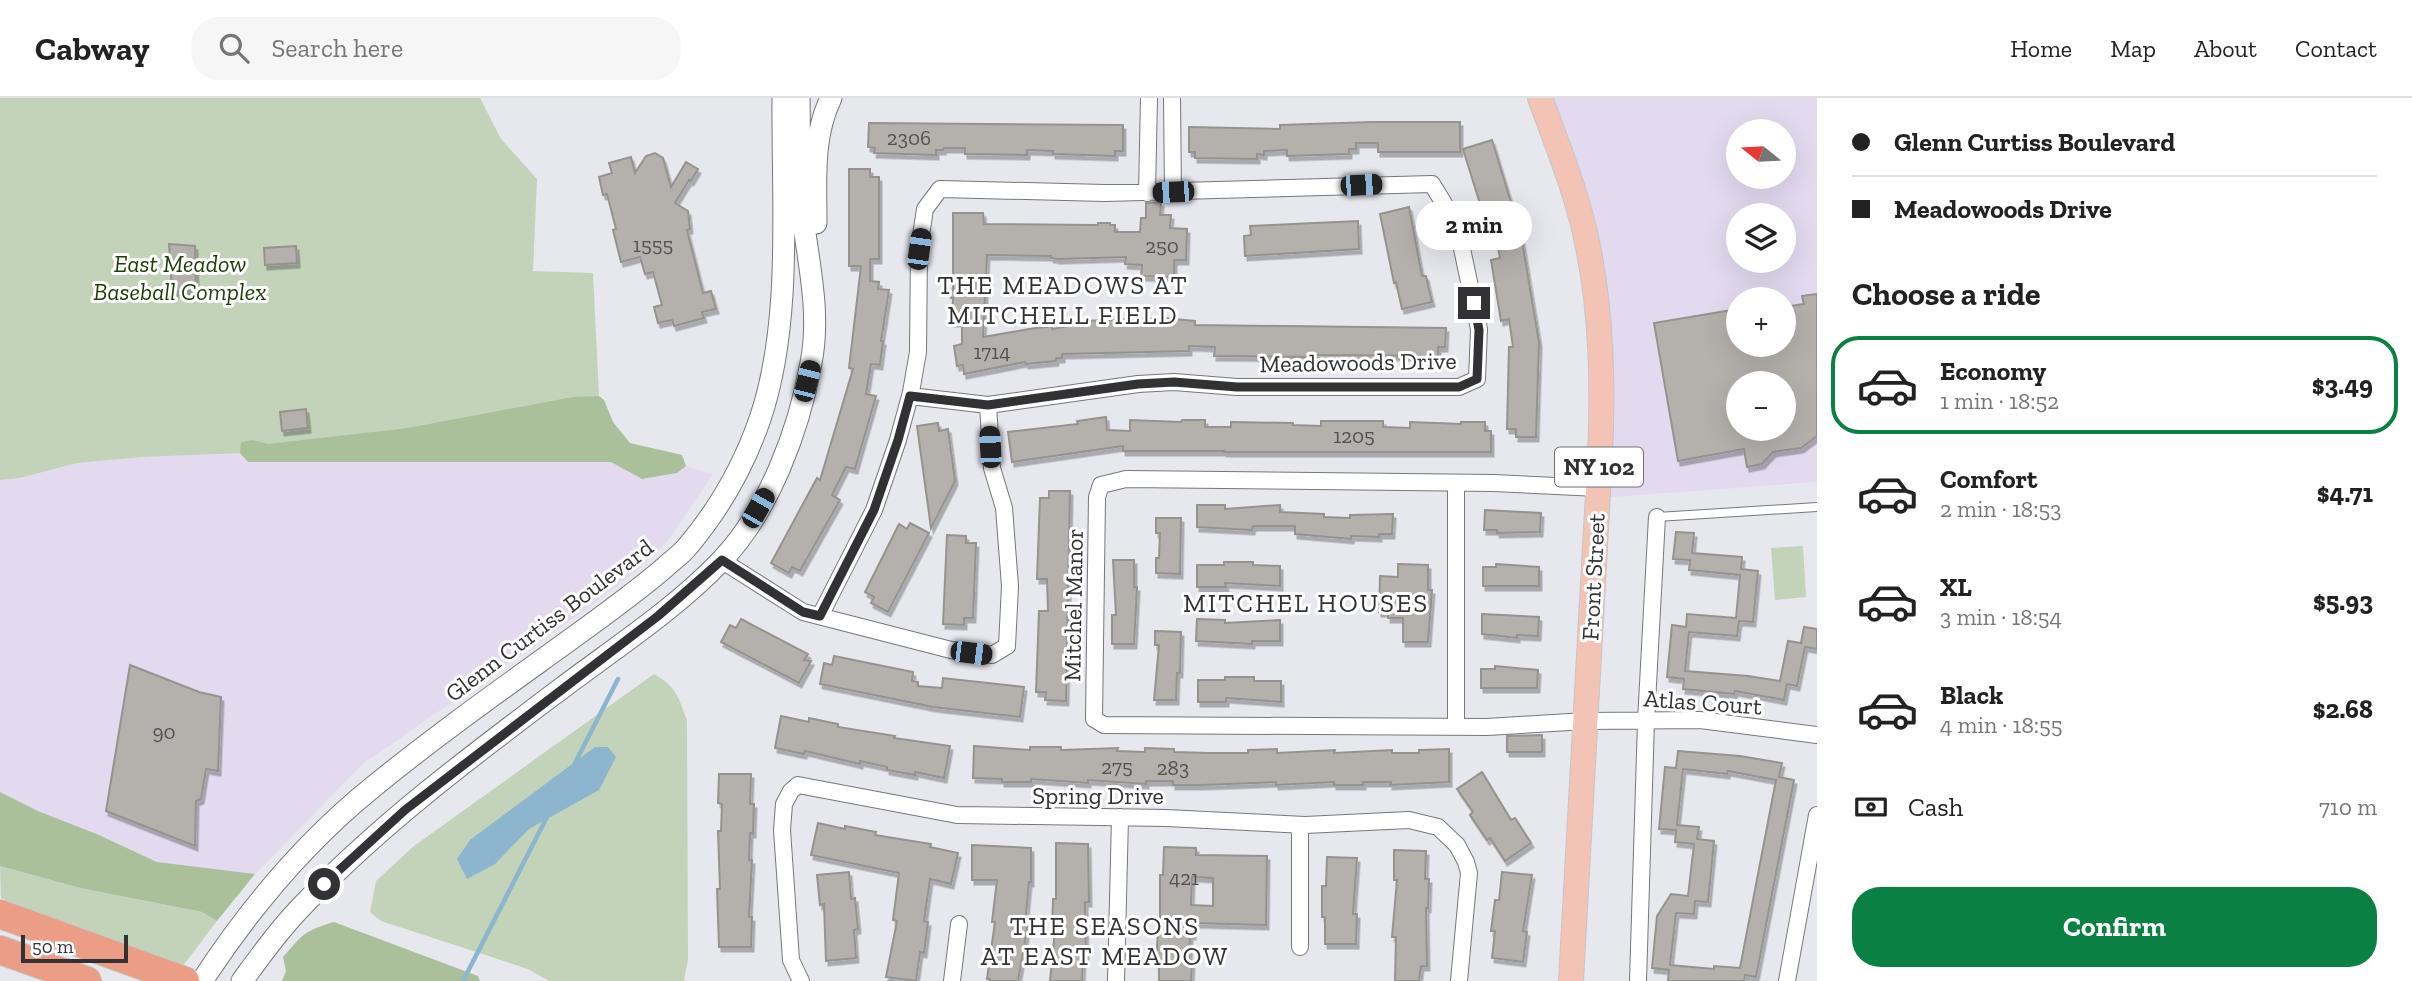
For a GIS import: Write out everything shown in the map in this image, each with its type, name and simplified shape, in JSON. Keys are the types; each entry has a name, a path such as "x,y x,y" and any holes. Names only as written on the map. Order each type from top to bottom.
{"highway":[{"path":"0,915 185,981"},
{"path":"0,950 87,981"}],"main road":[{"name":"Glenn Curtiss Boulevard","path":"202,981 242,924 288,868 345,811 426,745 637,591 687,548 721,503 761,418 775,362 781,311 783,98"},
{"path":"799,98 802,209 815,296"},
{"path":"242,981 305,902 405,810 658,616 722,560 749,524 777,474 796,421 812,361 818,134 831,98"},
{"name":"Front Street","path":"1540,98 1567,169 1588,245 1602,370 1571,981"}],"street":[{"path":"1147,193 1149,98"},
{"path":"1172,98 1173,192"},
{"name":"Meadowoods Drive","path":"820,616 874,510 898,440 918,352 921,236 925,209 940,189 1147,193 1432,184 1457,225 1479,330 1477,379 1459,387 1237,387 1174,382 988,405 910,396"},
{"path":"722,560 803,612 951,650 992,655 1007,646 1010,586 1004,508 992,468 988,405"},
{"name":"Mitchel Manor","path":"1586,721 1456,726 1104,725 1094,719 1097,497 1101,485 1126,479 1457,483 1598,488"},
{"path":"1456,726 1457,483"},
{"path":"1638,981 1646,721 1657,517"},
{"name":"Atlas Court","path":"1586,721 1700,720 1817,735"},
{"name":"Spring Drive","path":"802,981 791,960 782,830 784,804 798,785 957,815 1120,817 1300,825 1409,820 1438,827 1457,845 1469,873 1459,981"},
{"path":"1787,981 1817,815"},
{"path":"1116,981 1120,817"},
{"path":"1300,825 1300,947"},
{"path":"953,981 959,925"}],"lane":[{"path":"1657,517 1817,507"}],"shaded area":[{"path":"1535,98 1817,98 1817,482 1598,498 1590,254"},
{"path":"240,453 248,462 611,462 642,479 677,473 686,466 713,474 667,542 638,570 581,613 364,763 255,874 157,862 0,792 0,480 20,478 77,463"}],"green space":[{"name":"East Meadow Baseball Complex","path":"0,98 480,98 501,139 537,179 533,271 593,273 599,396 591,439 143,457 77,463 20,478 0,480"},
{"path":"599,396 604,400 613,422 630,443 682,455 686,466 677,473 642,479 611,462 248,462 240,453 241,442 253,440 268,444 408,428 573,397"},
{"path":"1803,546 1806,597 1775,600 1771,548"},
{"path":"654,674 672,688 687,720 688,959 684,981 549,981 528,969 381,921 370,912 376,881 414,846"},
{"path":"0,792 157,862 255,874 217,921 202,912 80,888 0,866"},
{"path":"0,866 80,888 202,912 217,921 182,967 87,934 1,898"},
{"path":"334,922 478,976 480,981 282,981 286,971 283,957 290,949 310,931"}],"water":[{"path":"595,747 608,747 616,757 599,790 529,829 495,864 467,879 457,859 470,840"}],"building":[{"path":"1460,122 1460,152 1378,152 1378,143 1356,143 1356,149 1349,149 1349,154 1287,156 1287,150 1264,151 1264,155 1257,154 1257,159 1195,158 1195,152 1189,152 1189,127 1280,129 1280,125"},
{"path":"869,123 1123,125 1123,151 1115,151 1115,156 1053,154 1053,151 1027,150 1027,155 965,154 965,148 944,148 936,150 936,155 874,153 875,148 868,147"},
{"path":"1492,140 1521,235 1539,342 1536,437 1516,437 1516,429 1507,429 1509,347 1513,347 1509,319 1501,321 1491,260 1500,258 1495,231 1489,233 1463,149"},
{"path":"655,153 663,158 671,187 686,162 698,169 675,203 688,211 690,229 687,230 703,293 711,291 716,309 702,312 704,318 674,326 672,320 658,323 654,307 662,305 653,272 645,274 640,257 621,262 607,194 603,195 599,177 612,173 609,163 631,157 635,173 646,156"},
{"path":"849,169 870,169 870,177 879,177 879,259 870,259 870,281 879,282 878,289 889,290 880,365 871,364 866,394 876,396 855,469 846,467 832,495 840,500 800,571 792,567 789,573 771,563 817,478 820,480 853,369 849,368 861,266 849,266"},
{"path":"1161,202 1160,215 1171,215 1170,228 1187,229 1186,260 1174,260 1174,277 1141,276 1142,265 1125,264 1126,257 1058,259 1051,256 987,255 983,337 1052,326 1052,329 1081,321 1163,318 1195,321 1195,325 1446,328 1445,347 1438,347 1438,356 1313,357 1214,356 1215,347 1189,346 1189,351 1062,354 1062,358 1056,358 1056,361 1025,362 964,374 963,365 957,366 954,346 962,344 962,322 952,322 953,213 983,213 984,224 1110,223 1115,225 1115,232 1140,232 1141,218 1146,218 1146,203"},
{"path":"1409,207 1422,276 1426,276 1432,302 1402,309 1380,214"},
{"path":"1358,221 1359,249 1245,256 1244,236 1251,235 1250,226"},
{"path":"169,244 195,246 196,291 172,292"},
{"path":"296,246 297,263 265,265 264,248"},
{"path":"1817,294 1817,436 1801,448 1773,452 1762,464 1747,467 1744,449 1678,461 1654,323 1726,311 1726,357 1796,357 1796,305 1804,304 1802,296"},
{"path":"306,409 308,428 282,431 280,412"},
{"path":"1106,417 1107,430 1130,431 1130,420 1205,420 1205,427 1231,427 1231,422 1321,426 1321,421 1383,421 1383,427 1410,428 1410,422 1485,422 1485,431 1491,431 1491,452 1123,451 1123,446 1012,462 1008,432 1078,424 1077,421"},
{"path":"938,423 939,431 948,429 955,481 931,528 917,426"},
{"path":"1049,491 1070,491 1066,701 1045,700 1046,692 1036,692 1039,611 1048,611 1047,579 1037,579 1040,498 1049,498"},
{"path":"1197,505 1225,505 1225,509 1280,505 1280,512 1324,514 1324,517 1350,518 1350,515 1393,514 1392,534 1379,534 1379,537 1351,536 1351,539 1295,534 1295,526 1253,526 1252,530 1197,527"},
{"path":"1485,510 1541,513 1540,532 1497,533 1497,530 1484,530"},
{"path":"1156,518 1181,518 1180,574 1156,573 1160,533 1156,533"},
{"path":"910,523 929,533 888,612 871,603 874,597 865,592 899,524 907,529"},
{"path":"1676,532 1694,533 1692,553 1742,557 1741,569 1758,571 1753,622 1739,621 1737,636 1689,632 1685,671 1780,681 1788,641 1801,643 1804,627 1817,629 1817,649 1805,647 1797,686 1787,684 1784,700 1735,691 1734,694 1683,689 1684,679 1667,677 1672,625 1686,627 1687,614 1736,618 1740,575 1689,570 1690,560 1673,559"},
{"path":"947,535 966,536 966,543 976,543 973,618 964,618 964,625 943,624"},
{"path":"1113,560 1134,560 1134,587 1137,587 1134,644 1112,644 1112,615 1116,615"},
{"path":"1224,562 1280,566 1280,586 1225,583 1226,587 1197,587 1197,565 1224,565"},
{"path":"1398,564 1428,565 1428,590 1432,590 1428,642 1403,642 1403,618 1388,618 1388,612 1379,612 1380,576 1398,577"},
{"path":"1496,564 1539,567 1539,586 1483,586 1483,567 1496,567"},
{"path":"1482,614 1539,617 1538,636 1517,635 1517,638 1482,634"},
{"path":"741,619 808,654 804,660 811,661 799,683 721,642 730,625 736,628"},
{"path":"1197,619 1225,620 1225,623 1280,620 1280,641 1252,641 1252,644 1196,641"},
{"path":"1155,631 1181,632 1176,700 1154,700 1159,645 1155,645"},
{"path":"834,656 913,672 912,681 918,682 918,686 942,688 943,678 1024,687 1020,717 933,707 820,684 824,663 832,665"},
{"path":"130,665 199,692 221,697 218,771 206,769 201,799 196,801 195,846 106,811"},
{"path":"1495,666 1538,670 1537,688 1481,688 1481,669 1495,669"},
{"path":"1225,677 1281,681 1281,702 1226,698 1226,702 1198,702 1198,680 1225,680"},
{"path":"781,716 809,722 809,718 838,724 838,727 950,746 944,778 887,770 887,767 860,761 860,764 805,751 804,754 775,748"},
{"path":"1542,735 1542,752 1507,752 1507,736"},
{"path":"974,746 1030,750 1030,747 1061,747 1061,750 1118,748 1117,751 1145,752 1145,748 1209,753 1248,753 1248,750 1277,749 1277,753 1392,750 1392,753 1419,753 1419,750 1449,749 1449,782 1390,785 1391,782 1363,782 1363,785 1334,785 1334,782 1276,785 1276,782 1173,785 1173,781 1146,781 1146,784 1031,779 1031,782 1002,782 1002,779 973,778"},
{"path":"1678,751 1740,756 1782,763 1779,777 1794,780 1756,977 1745,975 1744,981 1668,981 1669,970 1652,968 1657,916 1671,894 1688,896 1694,844 1675,842 1676,830 1659,829 1665,767 1676,768","holes":["1683,769 1727,774 1728,771 1776,780 1740,968 1714,966 1714,969 1670,965 1676,913 1694,914 1695,901 1708,902 1714,841 1697,839 1699,827 1677,825"]},
{"path":"1482,772 1511,820 1515,818 1531,843 1505,861 1470,815 1473,812 1457,789"},
{"path":"719,774 751,774 750,804 754,804 749,860 752,860 749,917 752,917 751,947 719,947 718,831 721,831 722,804 718,803"},
{"path":"818,823 876,832 875,835 931,844 930,847 958,853 951,884 930,879 924,921 928,922 924,953 920,952 916,981 886,977 897,921 893,920 899,873 811,855"},
{"path":"1056,843 1088,844 1089,902 1085,902 1086,959 1083,959 1082,981 1050,981 1055,930 1052,929 1053,899 1056,899"},
{"path":"972,845 1031,848 1031,882 1025,924 1028,924 1018,981 987,979 995,922 992,922 997,880 972,880"},
{"path":"1164,847 1196,848 1196,855 1267,856 1266,925 1193,923 1189,962 1192,962 1191,981 1159,981 1159,963 1156,963 1160,932 1160,875 1163,875","holes":["1192,877 1213,878 1213,906 1191,905"]},
{"path":"1394,850 1426,851 1425,879 1429,879 1426,908 1427,966 1421,966 1419,981 1395,981 1396,937 1392,937 1397,880 1394,880"},
{"path":"1327,857 1357,858 1353,914 1357,914 1356,944 1325,944 1322,886 1326,886"},
{"path":"849,872 851,899 855,898 858,929 854,930 856,958 826,961 824,904 820,905 817,875"},
{"path":"1502,872 1532,875 1523,931 1527,932 1523,962 1492,958 1495,931 1491,931 1495,900 1499,900"}],"waterway":[{"path":"574,765 618,679"},
{"path":"463,981 547,817"}],"district":[{"name":"THE MEADOWS AT MITCHELL FIELD","path":"1063,300"},
{"name":"MITCHEL HOUSES","path":"1306,603"},
{"name":"THE SEASONS AT EAST MEADOW","path":"1105,941"}],"route":[{"path":"324,884 405,810 658,616 722,560 803,612 820,616 874,510 910,396 988,405 1138,384 1174,382 1237,387 1459,387 1477,379 1479,330 1474,303"}]}
